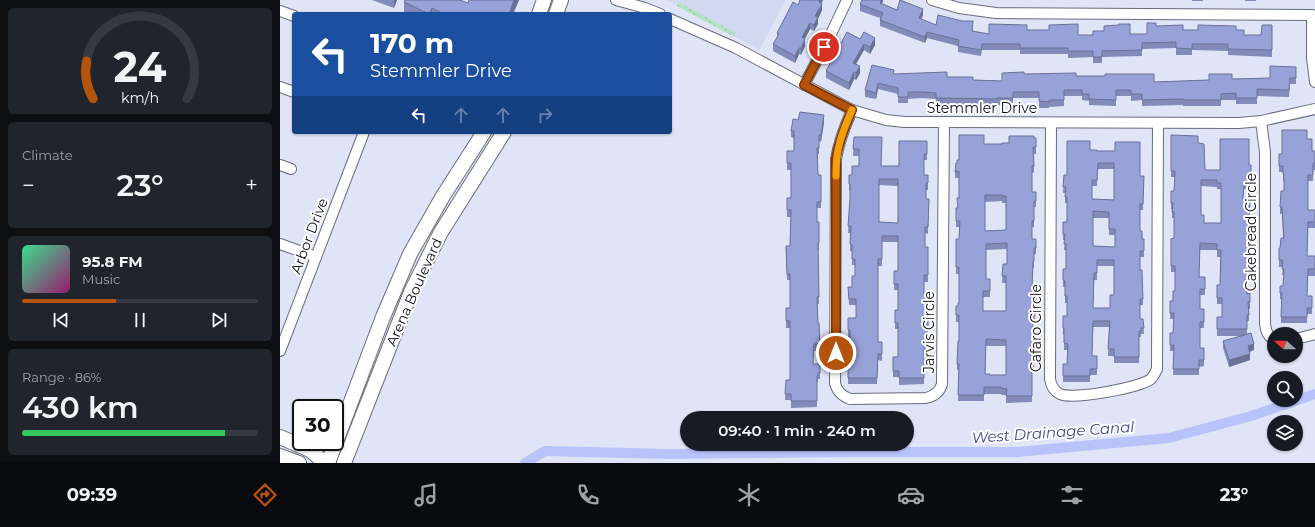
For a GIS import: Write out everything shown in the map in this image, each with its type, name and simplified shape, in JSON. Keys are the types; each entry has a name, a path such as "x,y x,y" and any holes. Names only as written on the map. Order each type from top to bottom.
{"main road":[{"path":"540,12 544,0"},
{"path":"557,12 561,0"},
{"name":"Arena Boulevard","path":"328,463 383,317 404,266 426,224 483,134"},
{"name":"Arena Boulevard","path":"344,463 411,292 441,232 503,134"},
{"path":"280,437 310,450 325,463"},
{"path":"280,456 299,463"}],"street":[{"path":"616,0 655,12"},
{"path":"804,85 847,0"},
{"path":"932,0 959,8 996,13 1312,14 1312,58 1315,82"},
{"path":"280,11 292,15"},
{"name":"Stemmler Drive","path":"672,20 736,48 852,110 886,120 904,122 1239,123 1261,121 1315,109"},
{"path":"280,87 292,91"},
{"name":"Jarvis Circle","path":"852,110 843,131 836,158 835,383 840,394 850,399 926,398 932,396 941,388 944,122"},
{"name":"Cakebread Circle","path":"1261,121 1265,152 1265,324 1267,332"},
{"name":"Cafaro Circle","path":"1051,123 1050,379 1053,388 1064,395 1109,392 1145,382 1150,380 1155,374 1157,368 1158,123"},
{"name":"Arbor Drive","path":"280,351 285,323 316,257 363,134"},
{"path":"280,165 291,169"},
{"path":"280,244 316,257"},
{"path":"1303,338 1315,334"}],"shaded area":[{"path":"667,0 786,0 759,50"}],"green space":[{"path":"679,2 736,33 734,37 677,6"}],"building":[{"path":"405,0 460,0 468,3 469,0 514,0 510,12 440,12 432,8 430,12 425,12 404,2"},
{"path":"800,0 820,0 819,2 822,4 815,16 818,17 814,25 810,23 802,37 805,39 801,48 799,48 795,56 773,44 793,2 798,5"},
{"path":"862,0 881,0 880,3 897,10 900,0 923,9 919,18 936,25 938,15 962,21 973,21 972,31 989,34 989,24 1027,25 1027,30 1049,30 1049,25 1078,24 1078,35 1093,35 1093,31 1104,31 1104,26 1119,24 1130,24 1130,34 1147,34 1147,23 1156,23 1156,26 1183,25 1183,30 1198,30 1198,25 1236,26 1236,30 1244,30 1244,35 1261,35 1262,25 1272,25 1272,50 1228,49 1228,44 1192,44 1192,49 1176,48 1176,42 1142,43 1142,50 1102,51 1102,57 1093,57 1093,51 1068,51 1068,48 1020,48 1020,44 982,44 981,50 958,46 959,40 927,32 925,37 880,20 883,13 860,4"},
{"path":"847,32 860,39 864,32 875,38 870,47 864,44 853,63 860,66 856,73 854,72 849,83 826,71"},
{"path":"872,65 894,70 893,74 947,72 947,77 973,77 973,80 1002,81 1002,73 1024,72 1024,74 1076,73 1076,76 1105,76 1105,74 1154,74 1154,82 1209,80 1209,74 1232,74 1232,79 1270,78 1270,66 1296,67 1296,78 1290,78 1289,90 1257,89 1257,98 1236,98 1236,93 1221,94 1221,100 1142,100 1142,94 1131,94 1131,90 1116,90 1116,100 1089,99 1089,94 1082,94 1082,90 1064,90 1064,100 1049,100 1049,102 1039,101 1039,92 1013,92 1013,98 997,99 936,98 936,93 921,92 908,92 908,97 898,97 898,88 878,83 876,93 865,90"},
{"path":"800,112 824,115 821,135 819,135 819,148 817,148 818,175 821,175 821,202 817,202 817,222 819,222 819,297 817,297 820,344 814,344 813,364 820,364 820,373 818,373 817,376 817,401 791,401 791,394 785,394 786,380 790,380 790,321 786,321 786,308 790,308 790,274 787,274 786,246 790,246 791,210 787,210 787,198 791,198 791,163 787,163 787,151 794,151 794,131 791,131 793,119 798,120"},
{"path":"1282,130 1307,130 1307,139 1312,139 1312,151 1315,151 1313,175 1308,175 1308,210 1315,210 1315,222 1308,222 1307,256 1315,256 1315,269 1308,269 1307,296 1312,296 1312,308 1307,308 1307,317 1281,317 1282,293 1280,293 1280,286 1283,286 1284,269 1282,269 1283,260 1279,260 1279,248 1281,238 1284,238 1282,207 1280,207 1281,191 1284,191 1284,175 1283,166 1279,166 1279,154 1282,154"},
{"path":"959,135 984,135 984,144 1009,143 1009,136 1034,136 1034,138 1036,138 1036,147 1033,147 1034,166 1032,166 1032,192 1036,192 1036,201 1034,201 1032,239 1036,239 1036,248 1034,248 1032,289 1037,289 1037,297 1035,297 1035,315 1033,315 1034,364 1032,364 1032,396 1006,396 1007,389 1001,387 984,387 984,395 958,395 959,364 957,364 959,315 956,315 956,306 958,306 959,303 959,267 956,267 956,239 959,239 960,221 956,221 956,208 958,208 957,198 959,198 959,171 955,172 957,160 959,160","holes":["985,195 1006,196 1006,230 985,231","1007,243 1007,264 1003,264 1002,276 1006,276 1006,311 983,311 983,291 990,291 990,279 986,279 986,244","986,339 1006,340 1006,375 985,374"]},
{"path":"1171,135 1198,136 1198,143 1204,144 1205,170 1220,170 1220,139 1249,139 1249,165 1251,165 1251,174 1247,174 1247,183 1244,183 1243,199 1250,199 1248,246 1251,246 1250,271 1249,274 1247,274 1247,294 1250,293 1250,302 1248,302 1249,315 1247,315 1247,329 1217,329 1217,317 1222,317 1222,298 1217,298 1217,285 1220,285 1221,250 1217,250 1217,244 1200,243 1199,277 1205,277 1205,289 1200,289 1200,309 1204,309 1204,322 1200,322 1200,348 1204,348 1204,360 1199,360 1199,369 1173,369 1174,345 1170,345 1170,333 1173,333 1174,313 1170,313 1170,301 1173,301 1173,291 1175,291 1175,266 1171,266 1171,239 1174,238 1174,212 1172,212 1173,203 1171,203 1171,191 1174,191 1175,171 1171,171","holes":["1201,180 1217,180 1217,183 1221,183 1221,223 1204,223 1204,215 1201,215"]},
{"path":"854,137 882,137 881,166 899,166 899,141 927,141 927,154 924,154 924,175 928,175 928,183 926,183 926,199 929,199 928,227 925,227 925,247 928,247 928,275 924,275 924,295 928,295 928,304 926,304 926,318 928,318 928,327 926,346 924,346 924,378 899,378 899,371 893,371 893,357 898,357 898,323 895,323 895,310 898,310 898,284 894,284 894,271 898,271 898,236 882,236 882,259 878,259 878,342 882,342 882,354 878,354 877,378 848,378 848,366 852,366 852,340 850,339 850,330 848,330 848,318 856,318 856,299 849,299 848,287 852,287 852,276 855,276 855,259 852,259 852,245 850,244 851,226 848,226 850,199 849,175 852,175 852,166 859,166 859,149 853,149","holes":["879,179 898,179 898,223 879,222"]},
{"path":"1067,141 1090,141 1090,150 1097,151 1115,151 1115,142 1140,142 1140,176 1144,176 1143,204 1140,204 1140,231 1142,231 1142,239 1144,239 1144,251 1140,251 1143,299 1140,299 1140,319 1143,319 1144,328 1141,328 1141,331 1139,331 1139,357 1114,357 1114,349 1108,349 1110,321 1093,321 1092,356 1097,356 1097,369 1090,369 1090,376 1063,376 1063,364 1067,364 1068,344 1064,343 1063,328 1063,316 1067,316 1067,296 1065,296 1065,281 1063,280 1063,269 1066,269 1066,244 1064,244 1065,234 1063,234 1063,222 1067,222 1067,197 1065,197 1066,187 1063,187 1064,175 1067,175","holes":["1098,163 1114,163 1114,200 1092,199 1092,180 1097,180","1093,211 1109,212 1109,229 1115,229 1115,247 1093,246","1097,260 1114,260 1114,295 1110,295 1110,308 1093,308 1094,273 1097,273"]},
{"path":"1251,333 1254,344 1248,346 1250,354 1229,360 1223,341"}],"waterway":[{"name":"West Drainage Canal","path":"525,463 545,451 670,454 1017,452 1169,438 1251,416 1315,394"}],"slow traffic":[{"path":"836,176 838,146 852,110"}],"route":[{"path":"824,47 804,85 852,110 838,146 836,158 836,353"}]}
